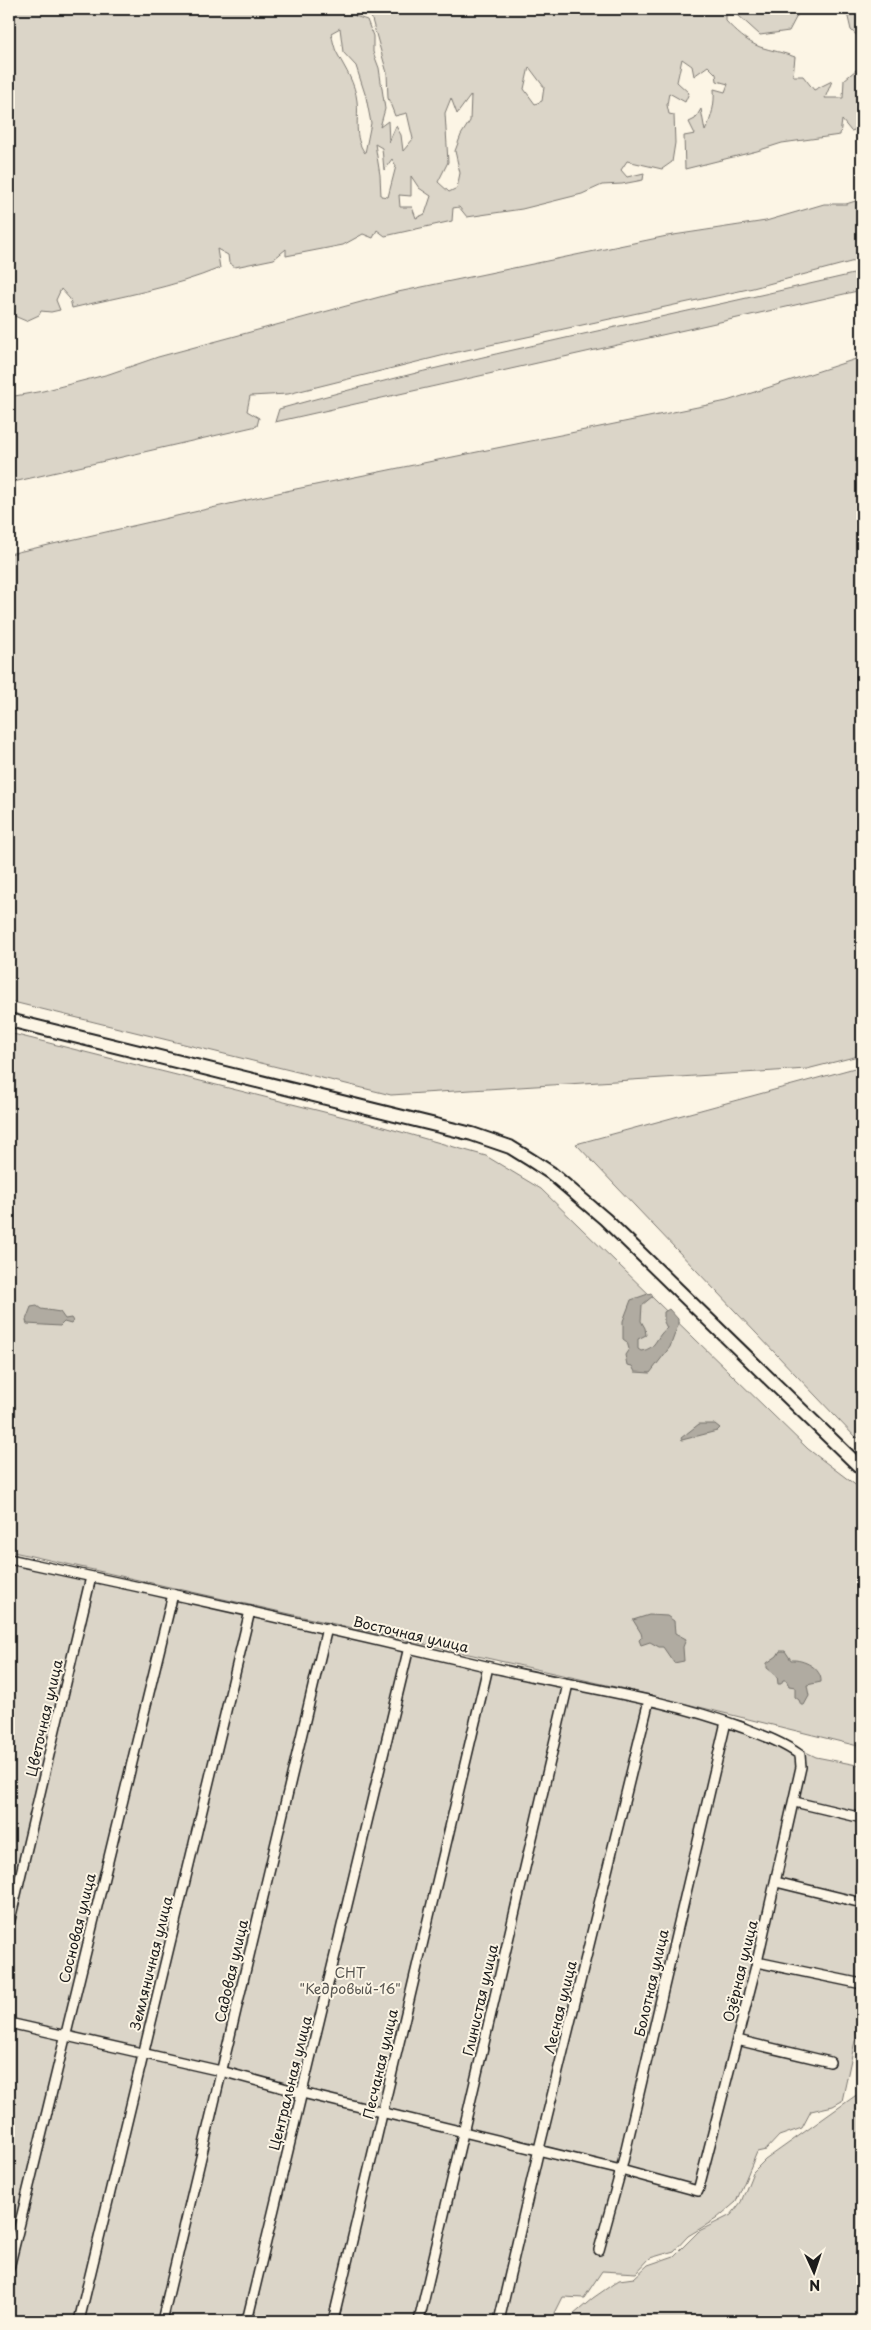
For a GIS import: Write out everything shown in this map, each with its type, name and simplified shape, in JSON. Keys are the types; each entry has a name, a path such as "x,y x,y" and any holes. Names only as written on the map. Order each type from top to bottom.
{"street":[{"path":"9,1020 472,1134 510,1147 551,1173 605,1218 862,1469"},
{"name":"Восточная улица","path":"9,1559 327,1628 488,1667 649,1700 726,1722 785,1744 800,1755"},
{"name":"Цветочная улица","path":"9,1924 91,1577"},
{"name":"Сосновая улица","path":"9,2268 173,1594"},
{"name":"Земляничная улица","path":"79,2321 250,1611"},
{"name":"Садовая улица","path":"162,2321 327,1628"},
{"name":"Центральная улица","path":"247,2321 409,1647"},
{"name":"Песчаная улица","path":"334,2321 488,1667"},
{"name":"Глинистая улица","path":"419,2321 568,1684"},
{"name":"Лесная улица","path":"499,2321 539,2149 649,1700"},
{"name":"Болотная улица","path":"599,2250 622,2170 726,1722"},
{"name":"Озёрная улица","path":"622,2170 698,2191 757,1962 795,1802 801,1767 800,1755"},
{"path":"795,1802 862,1818"},
{"path":"776,1882 862,1903"},
{"path":"757,1962 862,1984"},
{"path":"9,2024 143,2052 302,2093 622,2170"},
{"path":"737,2040 830,2062"}],"green space":[{"path":"9,9 366,9 355,16 367,20 373,36 373,52 379,68 385,109 380,127 388,121 389,142 396,126 401,135 403,151 413,139 407,113 395,116 388,98 387,73 369,9 726,9 726,21 746,39 760,47 795,57 793,76 803,76 814,90 832,81 825,98 843,98 844,80 856,70 862,86 862,128 851,131 842,120 840,135 782,143 685,169 684,136 695,134 689,122 695,119 701,109 705,131 712,110 714,89 725,92 728,84 717,81 716,74 708,66 694,76 692,66 682,59 677,82 689,93 685,102 669,93 667,105 669,114 674,115 675,143 672,162 662,169 627,161 621,170 627,177 644,173 643,180 602,185 582,194 522,209 467,217 459,207 453,208 452,221 385,236 377,230 373,238 363,234 343,245 286,256 286,249 274,259 235,267 229,263 228,255 217,249 220,268 202,275 147,291 72,308 70,299 61,289 56,300 60,310 51,312 41,311 39,315 26,321 12,315 9,319","holes":["340,28 343,52 356,66 366,97 371,123 365,153 359,141 357,101 354,88 336,50 331,33","529,67 544,87 542,101 535,104 524,89","471,95 470,121 461,135 455,151 460,173 457,188 449,192 438,182 448,162 445,113 451,98 457,114","375,144 382,148 384,170 392,159 396,166 388,197 381,196 380,175","411,176 419,188 431,196 425,214 416,218 412,207 400,207 399,195 411,196"]},
{"path":"738,9 800,10 789,31 760,35 738,15"},
{"path":"858,9 862,9 862,40 851,30 847,13 861,14"},
{"path":"862,199 862,259 753,288 453,353 288,394 250,396 247,411 259,418 257,426 9,483 9,397 43,391 109,374 158,357 398,292 667,236 766,221 824,204 846,204"},
{"path":"862,272 862,290 275,422 279,409 351,389 497,354"},
{"path":"862,357 862,1055 807,1069 391,1095 9,1001 9,554 291,490 727,401"},
{"path":"9,1033 380,1126 486,1156 541,1189 808,1449 862,1490 862,1747 638,1692 9,1551"},
{"path":"862,1066 862,1436 856,1438 576,1144"},
{"name":"СНТ \"Кедровый-16\"","path":"9,1553 88,1573 645,1696 742,1721 816,1757 862,1766 862,2033 855,2041 842,2101 833,2106 811,2111 802,2128 779,2136 766,2150 757,2152 736,2202 716,2219 688,2236 674,2251 650,2258 636,2273 602,2271 584,2298 563,2297 551,2321 9,2321"},
{"path":"862,2091 862,2321 566,2321 593,2298 619,2280 634,2278 648,2265 674,2256 699,2231 731,2215 741,2202 753,2172 765,2160"}],"shaded area":[{"path":"651,1293 653,1296 642,1305 641,1321 646,1335 638,1339 638,1349 641,1351 650,1348 667,1328 664,1322 664,1312 669,1309 678,1319 678,1325 670,1347 650,1373 635,1372 632,1366 627,1365 625,1355 629,1349 627,1342 623,1339 623,1321 631,1300"},
{"path":"37,1306 41,1309 60,1312 65,1319 71,1318 73,1321 71,1324 64,1322 60,1326 27,1324 26,1320 31,1307"},
{"path":"699,1424 715,1424 720,1428 717,1431 682,1440 681,1438"},
{"path":"649,1615 667,1616 674,1621 675,1633 686,1639 683,1647 684,1661 674,1663 663,1647 650,1642 641,1645 639,1640 642,1637 641,1633 633,1620"},
{"path":"780,1651 785,1651 791,1660 811,1665 820,1677 821,1682 807,1685 809,1696 804,1705 801,1705 795,1697 795,1687 789,1686 786,1680 778,1684 777,1676 767,1668 767,1663 777,1656"}]}
